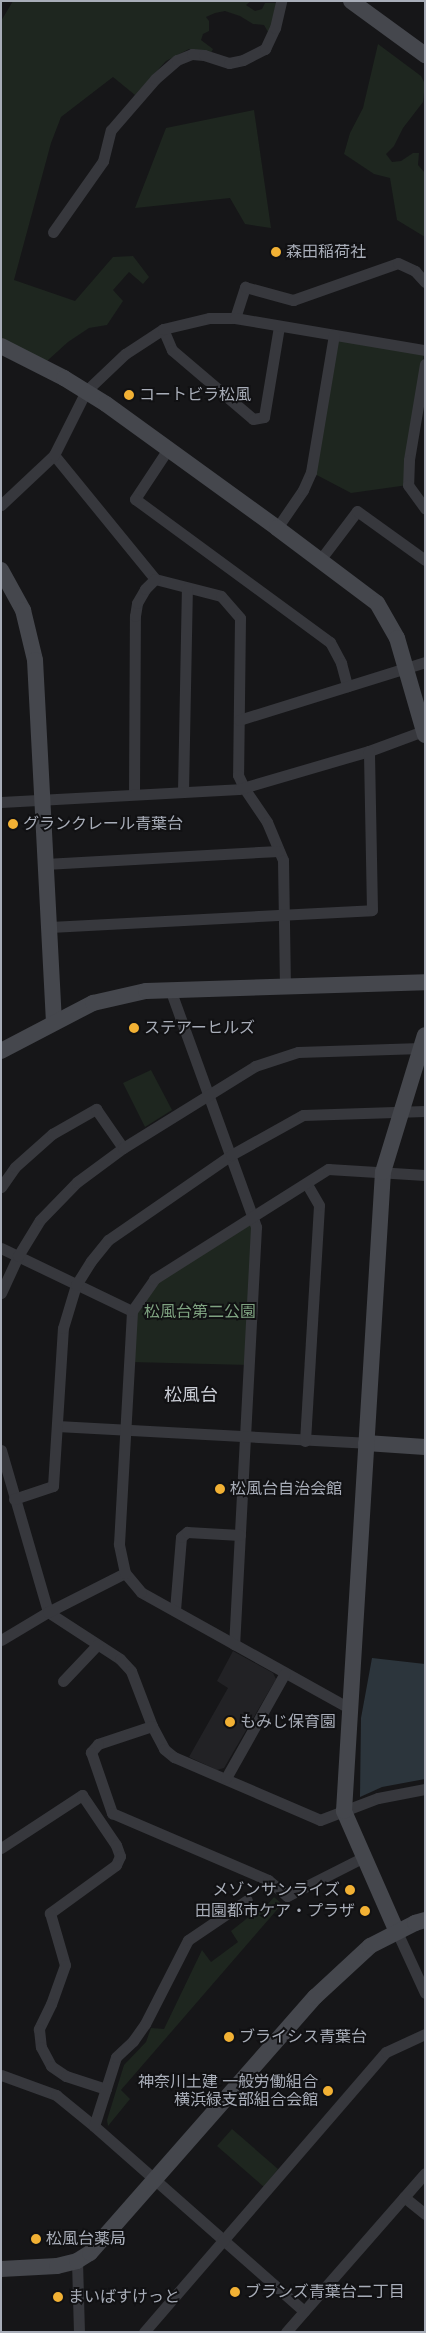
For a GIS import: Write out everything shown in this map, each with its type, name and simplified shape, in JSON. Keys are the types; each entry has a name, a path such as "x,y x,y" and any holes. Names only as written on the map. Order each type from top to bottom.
{"street":[{"path":"53,232 103,161 111,130 155,79 177,60 192,54 204,55 229,63 243,60 264,50 275,28 281,1"},
{"path":"351,1 425,55"},
{"path":"235,318 245,287 293,300 398,263 415,271 425,282"},
{"path":"1,505 54,455 86,391 124,354 163,329 209,318 235,318 425,350"},
{"path":"163,329 172,350 253,419 264,417 278,326"},
{"path":"277,528 303,490 312,472 334,335"},
{"path":"1,346 86,391 277,528 377,603 397,638 404,669 424,733 244,788 1,802"},
{"path":"425,364 419,441 408,460 408,485 425,508"},
{"path":"168,449 135,499 330,642 341,663 347,686"},
{"path":"54,455 155,580 221,596 240,618 238,775 244,788 267,822 283,860 285,985"},
{"path":"320,560 357,511 425,560"},
{"path":"1,570 6,587 23,610 35,660 54,1022"},
{"path":"134,794 135,616 137,603 145,589 155,580"},
{"path":"183,792 187,588"},
{"path":"239,720 425,662"},
{"path":"50,927 372,910 369,750"},
{"path":"45,864 279,851"},
{"path":"1,1051 54,1022 109,998 170,989 425,982"},
{"path":"170,989 256,1227 234,1644"},
{"path":"1,1293 18,1256 46,1213 76,1182 123,1148 209,1093 255,1066 298,1052 423,1042 383,1172 344,1812 425,1993"},
{"path":"1,1187 15,1167 52,1134 96,1109 123,1148"},
{"path":"14,1499 53,1486 63,1328 76,1285 91,1261 108,1240 231,1156 303,1114 425,1111"},
{"path":"349,1708 141,1592 125,1573 119,1544 132,1311 154,1279 328,1169 425,1175"},
{"path":"305,1441 319,1205 307,1184"},
{"path":"1,1248 132,1311"},
{"path":"57,1426 425,1447"},
{"path":"1,1450 48,1612 120,1659 131,1671 152,1726 164,1749 174,1757 320,1820 378,1798 425,1789"},
{"path":"176,1610 181,1537 187,1532 240,1535"},
{"path":"1,1640 48,1612 125,1573"},
{"path":"63,1681 97,1644"},
{"path":"226,1778 285,1673"},
{"path":"152,1726 98,1744 91,1752 112,1813 268,1880 287,1896 364,1857"},
{"path":"1,1848 82,1796 116,1845 120,1856 116,1865 50,1913 65,1965 51,2004 39,2029 42,2047 51,2066 66,2076 106,2089"},
{"path":"94,2126 116,2057 133,2041 145,2024 188,1940 247,1900"},
{"path":"1,2270 57,2266 76,2261 102,2242 315,1997 370,1946 425,1920"},
{"path":"144,2332 386,2052 425,2034"},
{"path":"1,2075 56,2095 94,2126 304,2311"},
{"path":"286,2332 425,2173"},
{"path":"404,2196 425,2214"},
{"path":"76,2261 79,2332"}],"shaded area":[{"name":"もみじ保育園","path":"233,1651 273,1673 276,1679 224,1768 217,1770 189,1757 228,1688 217,1681"},
{"path":"372,1658 425,1664 425,1779 382,1787 360,1797 361,1718"}],"green space":[{"path":"13,1 251,1 246,5 255,11 262,9 265,3 276,3 271,29 268,32 264,25 253,24 240,16 225,11 215,13 206,17 209,21 209,31 203,34 201,40 213,49 211,53 189,49 166,61 135,95 113,77 61,117 51,143 14,280 75,301 113,257 133,256 149,277 143,284 129,272 113,290 123,301 107,325 89,328 68,342 47,361 1,341 1,21"},
{"path":"378,44 421,76 425,84 423,102 403,128 394,146 386,154 392,162 401,161 413,153 419,153 418,165 425,173 425,237 397,220 390,178 374,174 344,154 350,133 363,108"},
{"path":"254,110 271,228 245,224 230,198 135,208 166,128"},
{"path":"334,335 424,352 408,485 351,493 311,472"},
{"path":"151,1070 172,1110 145,1127 123,1083"},
{"name":"松風台第二公園","path":"253,1217 249,1365 131,1362 132,1311 154,1279"},
{"path":"274,1897 282,1904 121,2090 130,2099 108,2126 107,2120 124,2065 146,2042 151,2028 164,2029 202,1950 211,1962 238,1942 231,1931 259,1909 261,1912"},
{"path":"232,2129 278,2169 264,2187 217,2146"}],"place":[{"name":"森田稲荷社","path":"276,252"},
{"name":"コートビラ松風","path":"129,395"},
{"name":"グランクレール青葉台","path":"13,824"},
{"name":"ステアーヒルズ","path":"134,1028"},
{"name":"松風台自治会館","path":"220,1489"},
{"name":"もみじ保育園","path":"230,1722"},
{"name":"メゾンサンライズ","path":"350,1890"},
{"name":"田園都市ケア・プラザ","path":"365,1911"},
{"name":"ブライシス青葉台","path":"229,2037"},
{"name":"神奈川土建 一般労働組合 横浜緑支部組合会館","path":"328,2091"},
{"name":"松風台薬局","path":"36,2239"},
{"name":"ブランズ青葉台二丁目","path":"235,2292"},
{"name":"まいばすけっと","path":"58,2297"}],"district":[{"name":"松風台","path":"191,1395"}]}
